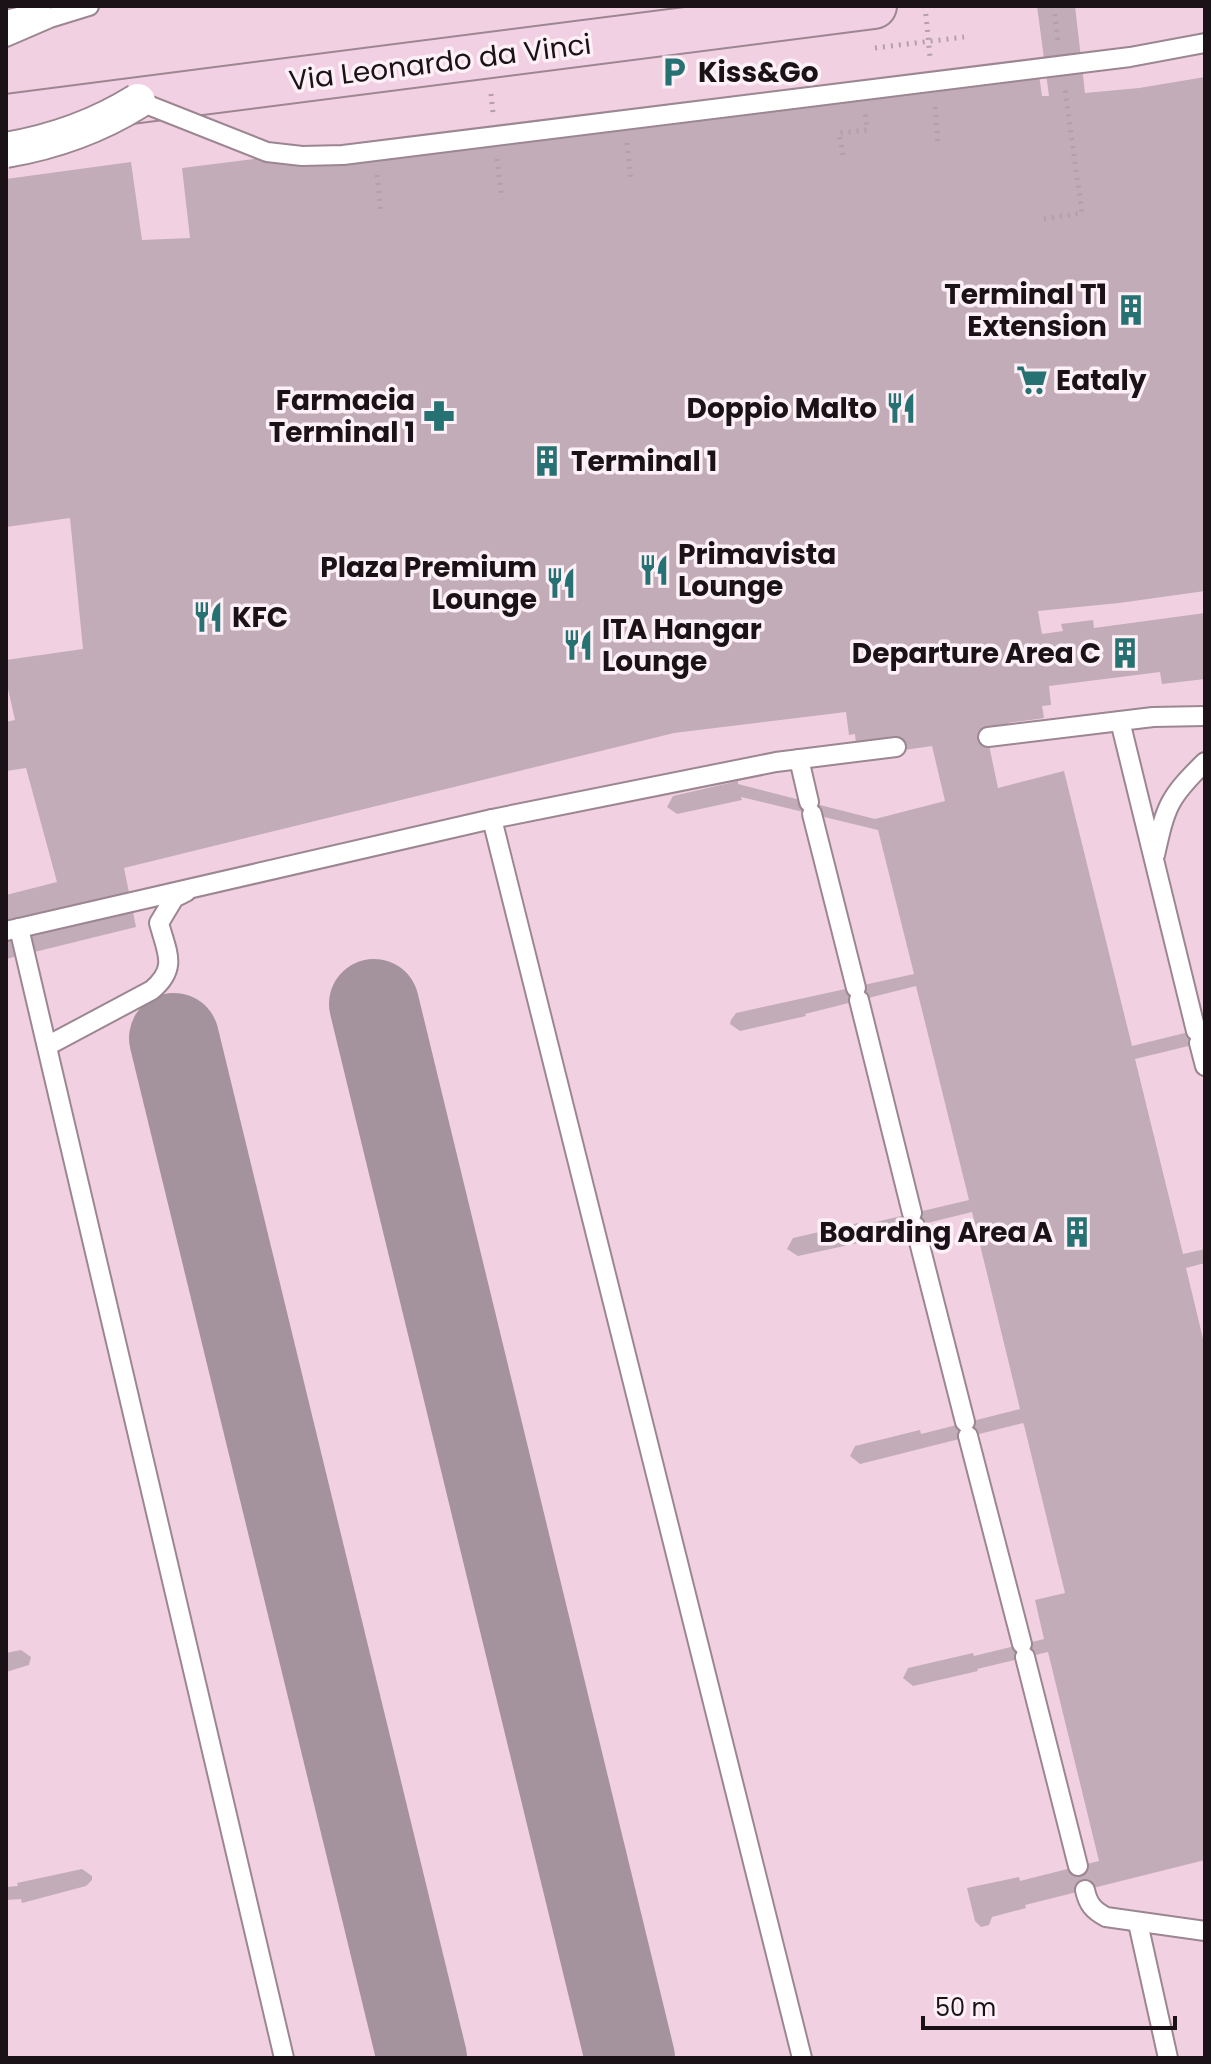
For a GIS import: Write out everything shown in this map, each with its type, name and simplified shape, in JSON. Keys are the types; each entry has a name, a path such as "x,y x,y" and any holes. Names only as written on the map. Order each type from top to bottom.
{"main road":[{"name":"Via Leonardo da Vinci","path":"6,117 874,6"}],"street":[{"path":"6,150 75,132 116,115 138,101"}],"lane":[{"path":"6,20 60,6"},
{"path":"6,37 50,18 89,6"},
{"path":"138,101 267,152 302,156 343,155 1130,57 1205,43"},
{"path":"988,737 1153,717 1205,716"},
{"path":"1120,721 1205,1066"},
{"path":"284,2058 47,1046 12,930 492,819 799,759 896,747"},
{"path":"799,759 1078,1866"},
{"path":"1153,862 1165,810 1179,787 1205,762"},
{"path":"492,819 802,2058"},
{"path":"47,1046 152,990 165,978 170,965 159,923 174,898 198,885"},
{"path":"1085,1890 1087,1902 1106,1917 1205,1931"},
{"path":"1138,1923 1168,2058"}],"path":[{"path":"1054,6 1060,50"},
{"path":"1044,219 1082,213 1064,80"}],"shaded area":[{"path":"6,6 1205,6 1205,2058 6,2058"}],"building":[{"name":"Terminal 1","path":"1037,6 1075,6 1085,93 1205,77 1205,591 1038,611 1042,634 1063,631 1061,624 1093,620 1094,628 1205,613 1205,679 1162,684 1160,672 1049,686 1051,705 1042,706 1044,718 1008,723 1010,733 989,745 998,788 1064,771 1132,1046 1205,1028 1205,1042 1135,1059 1183,1254 1205,1249 1205,1263 1186,1268 1205,1347 1205,1860 1025,1905 1026,1908 992,1917 989,1925 981,1927 975,1921 967,1888 1019,1877 1020,1881 1099,1861 1048,1652 913,1686 903,1678 908,1668 1044,1639 1035,1600 1065,1593 1024,1425 860,1464 850,1456 855,1446 920,1430 921,1434 1020,1409 972,1212 798,1256 787,1249 793,1238 969,1200 916,986 740,1031 730,1024 736,1013 914,974 878,830 741,797 742,800 677,814 667,807 673,796 738,781 738,784 875,819 945,801 932,746 897,751 856,744 855,734 849,735 846,712 674,733 124,868 136,927 6,959 6,895 57,882 26,768 6,771 6,722 15,720 6,680 6,660 83,649 70,518 6,527 6,179 131,162 142,240 190,238 182,168 1037,60 1042,96 1049,96"},
{"path":"21,1650 31,1657 29,1665 6,1672 6,1653"},
{"path":"82,1869 92,1876 86,1886 22,1903 21,1899 6,1900 6,1887"}],"taxiway":[{"path":"374,1004 630,2058"},
{"path":"174,1038 422,2058"}],"place":[{"name":"Kiss&Go","path":"674,72"},
{"name":"Terminal T1 Extension","path":"1131,310"},
{"name":"Eataly","path":"1032,380"},
{"name":"Doppio Malto","path":"901,408"},
{"name":"Farmacia Terminal 1","path":"439,416"},
{"name":"Terminal 1","path":"547,461"},
{"name":"Primavista Lounge","path":"654,570"},
{"name":"Plaza Premium Lounge","path":"561,583"},
{"name":"KFC","path":"208,617"},
{"name":"ITA Hangar Lounge","path":"578,645"},
{"name":"Departure Area C","path":"1125,653"},
{"name":"Boarding Area A","path":"1077,1232"}]}
